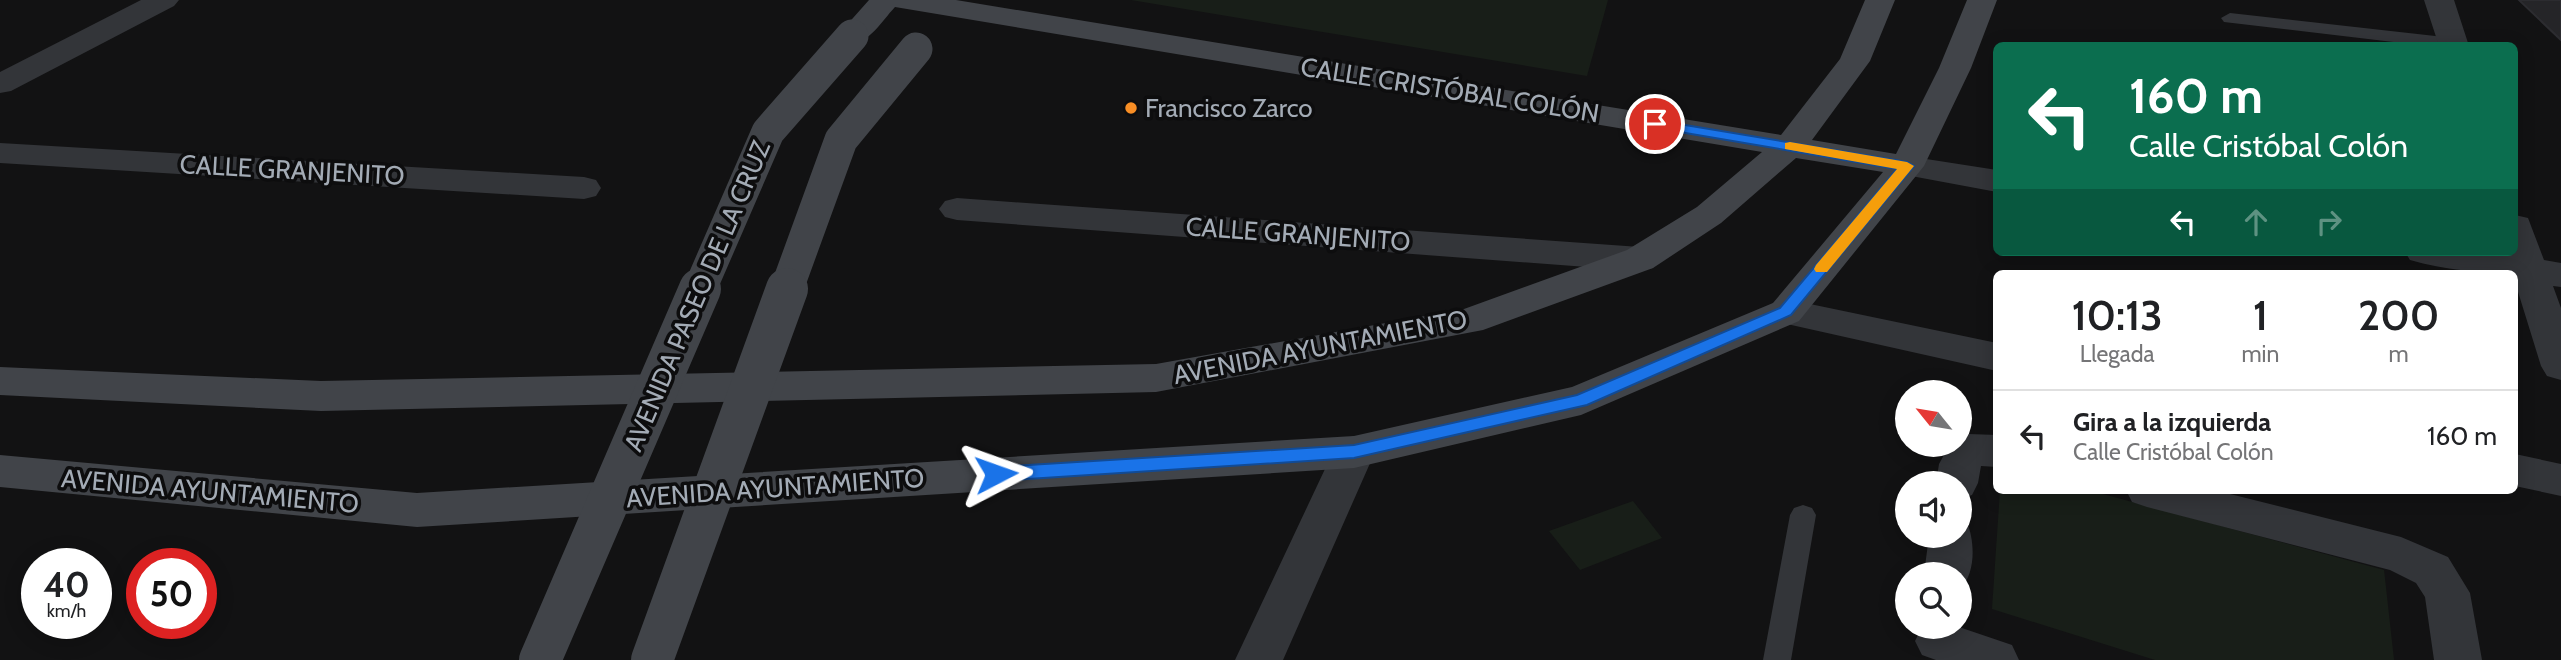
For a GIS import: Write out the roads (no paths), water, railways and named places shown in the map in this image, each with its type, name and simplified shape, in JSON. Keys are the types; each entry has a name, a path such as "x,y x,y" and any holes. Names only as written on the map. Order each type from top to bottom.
{"main road":[{"name":"AVENIDA PASEO DE LA CRUZ","path":"540,660 768,132 884,0"},
{"name":"CALLE CRISTÓBAL COLÓN","path":"902,0 953,4 1907,166"},
{"name":"AVENIDA AYUNTAMIENTO","path":"0,381 321,396 1156,378 1469,321 1640,259 1709,215 1790,146 1855,61 1880,0"},
{"name":"AVENIDA AYUNTAMIENTO","path":"0,471 417,510 1354,452 1581,400 1786,312 1907,166 1955,68 1982,0"},
{"path":"652,660 842,140 953,4"}],"street":[{"path":"0,85 164,0"},
{"path":"2439,0 2453,42"},
{"name":"CALLE GRANJENITO","path":"0,153 584,188"},
{"name":"CALLE CRISTÓBAL COLÓN","path":"1907,166 1993,180"},
{"name":"CALLE GRANJENITO","path":"957,209 1640,259"},
{"path":"2518,231 2545,272 2561,366"},
{"path":"2447,256 2545,272"},
{"path":"1786,312 1993,357"},
{"path":"1259,660 1354,452"},
{"path":"2518,471 2561,480"},
{"path":"2163,494 2401,555 2432,570 2447,593 2458,660"},
{"path":"1939,643 1995,660"}],"lane":[{"path":"2230,18 2437,42"},
{"path":"1777,660 1803,515"}],"place":[{"name":"Francisco Zarco","path":"1131,108"}]}
